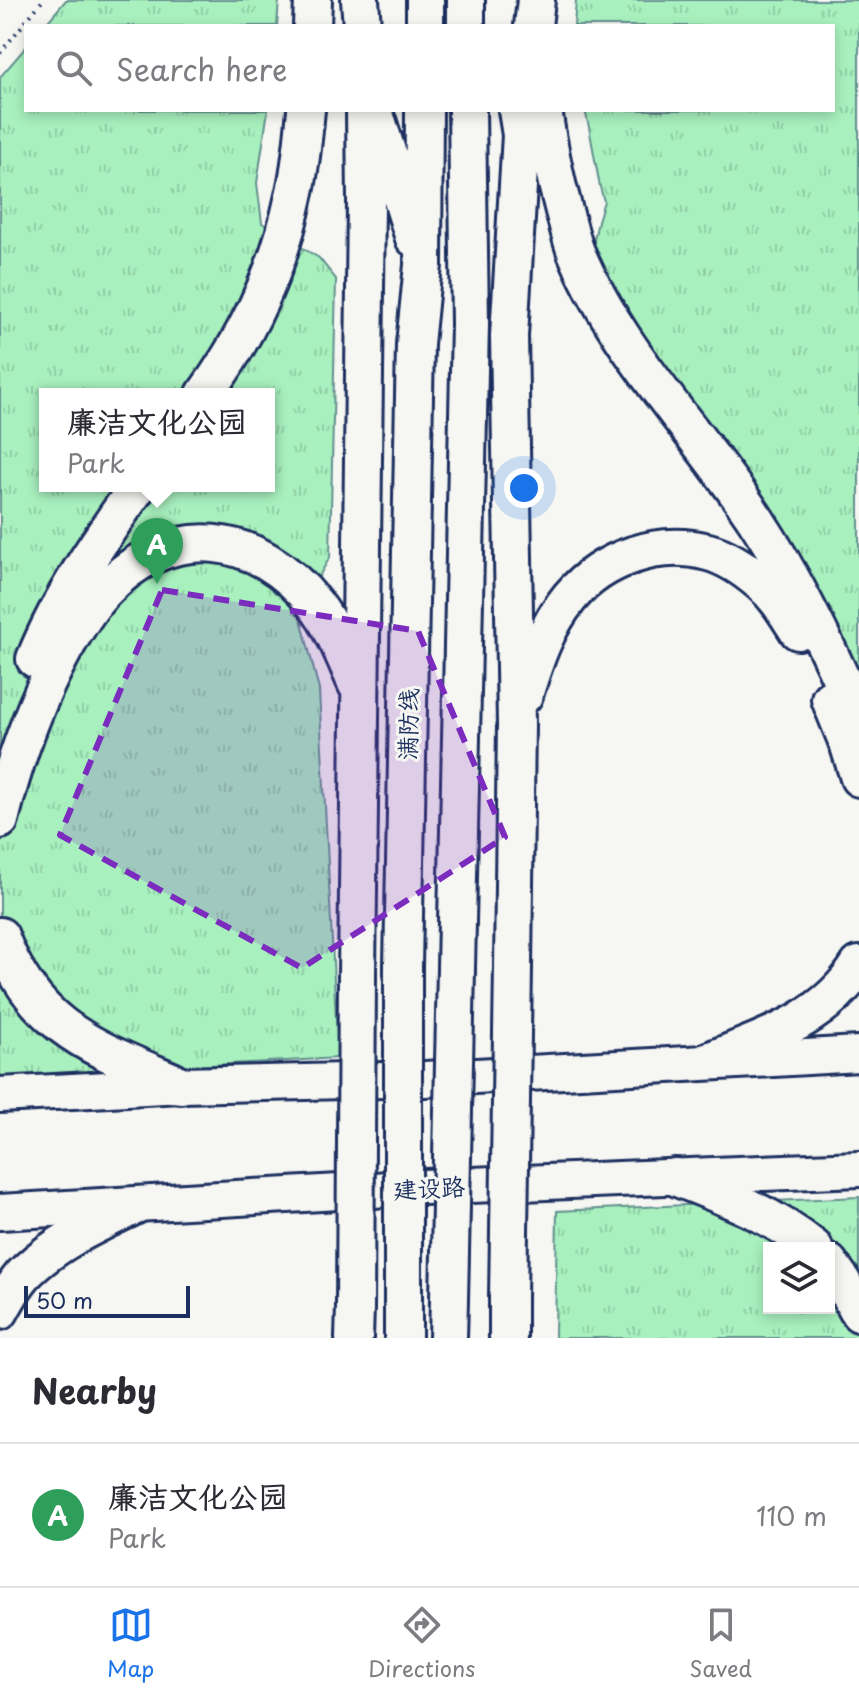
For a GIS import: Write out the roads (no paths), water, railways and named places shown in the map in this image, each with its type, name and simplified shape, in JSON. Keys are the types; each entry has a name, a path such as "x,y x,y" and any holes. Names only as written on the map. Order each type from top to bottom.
{"highway":[{"path":"312,24 313,0"},
{"path":"360,0 362,24"},
{"path":"425,0 425,24"},
{"path":"466,0 466,24"},
{"path":"533,24 536,0"},
{"path":"209,388 257,308 275,265 295,193 306,112"},
{"path":"354,1323 365,112"},
{"path":"375,112 423,265"},
{"name":"满防线","path":"403,1338 403,967 415,344 423,265 424,112"},
{"path":"448,1338 470,324 467,112"},
{"path":"470,324 483,185 513,112"},
{"path":"508,1338 516,724 509,336 521,151 521,135 515,112"},
{"path":"543,112 555,180 571,239 594,289 638,360 712,456 773,546 822,637 859,720"},
{"path":"0,750 45,635 91,554 134,492"},
{"path":"0,820 14,767 35,708 56,663 82,619 105,589 133,567 161,551 191,543 216,543 246,550 295,582 316,605 343,652 361,694"},
{"path":"516,724 543,639 554,618 587,580 639,552 662,549 706,552 730,562 762,583 786,611 831,703 859,778"},
{"path":"0,936 21,982 47,1014 84,1042 181,1085"},
{"path":"708,1061 792,1027 835,996 859,965"},
{"path":"675,1177 758,1211 807,1242"},
{"path":"0,1311 28,1270 74,1235 134,1206"},
{"path":"835,1271 859,1313"}],"main road":[{"path":"0,1095 181,1085 425,1079 859,1054"},
{"name":"建设路","path":"0,1212 424,1187 859,1169"}],"place":[{"name":"廉洁文化公园","path":"157,584"}]}
